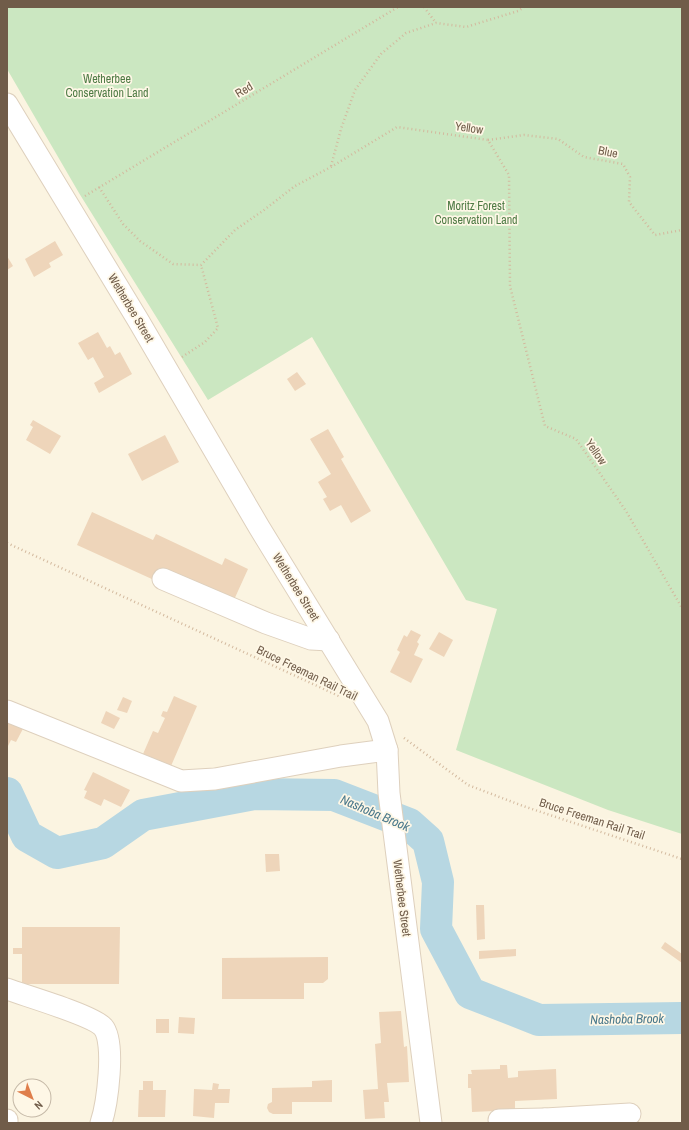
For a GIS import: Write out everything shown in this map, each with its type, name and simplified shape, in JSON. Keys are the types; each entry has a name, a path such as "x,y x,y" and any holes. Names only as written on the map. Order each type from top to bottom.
{"street":[{"name":"Wetherbee Street","path":"7,104 166,367 259,527 378,721 387,750 389,793 431,1123"},
{"path":"163,579 266,623 311,639 329,640"},
{"path":"7,711 181,782 215,779 341,756 387,750"},
{"path":"7,990 90,1018 103,1027 108,1035 110,1060 105,1109 101,1123"},
{"path":"499,1120 544,1121 630,1114"}],"path":[{"name":"Red","path":"68,206 398,7"},
{"path":"424,7 436,23"},
{"path":"201,266 235,230 295,186 331,167 341,129 355,90 377,60 406,33 436,23 466,27 518,11 524,7"},
{"name":"Yellow","path":"331,167 397,127 488,140 508,175 510,286 545,426 576,439 626,511 682,608"},
{"name":"Blue","path":"488,140 524,135 558,138 584,156 623,164 630,177 629,202 655,235 682,230"},
{"path":"99,188 123,224 140,241 173,264 201,266"},
{"path":"166,367 205,342 218,328 201,266"},
{"name":"Bruce Freeman Rail Trail","path":"7,543 343,699"},
{"name":"Bruce Freeman Rail Trail","path":"378,721 468,785 523,806 682,859"}],"green space":[{"name":"Moritz Forest Conservation Land","path":"7,7 682,7 682,834 608,810 456,750 497,609 466,600 312,337 208,400 79,193 7,69"}],"building":[{"path":"55,241 63,255 49,263 51,267 34,277 25,259"},
{"path":"7,256 13,266 7,270"},
{"path":"98,332 107,348 110,346 115,355 120,352 132,374 99,393 94,383 104,377 93,357 88,360 78,343"},
{"path":"297,372 306,384 295,391 287,379"},
{"path":"33,420 61,436 50,454 26,440 33,427 30,425"},
{"path":"328,429 344,457 341,459 371,511 351,523 341,505 330,511 323,499 327,497 318,482 331,474 310,439"},
{"path":"165,435 179,462 142,481 128,454"},
{"path":"92,512 153,540 156,534 222,565 225,558 248,569 233,602 159,568 154,580 77,545"},
{"path":"411,630 421,635 417,642 419,644 414,655 423,659 411,683 390,672 400,652 397,650 404,635 407,637"},
{"path":"439,632 453,640 444,657 429,649"},
{"path":"174,696 197,706 171,766 143,754 153,731 158,733 165,718 161,716 163,711 167,712"},
{"path":"123,697 132,701 127,713 117,710"},
{"path":"106,711 120,718 114,729 101,723"},
{"path":"11,717 25,725 16,742 11,740 7,748 7,725"},
{"path":"93,772 130,790 121,807 104,799 101,806 84,798 87,791 84,790"},
{"path":"265,854 279,854 280,871 266,872"},
{"path":"476,905 484,905 485,939 477,940"},
{"path":"22,927 120,927 119,984 22,984 22,954 13,954 13,948 22,948"},
{"path":"665,942 682,954 682,963 661,948"},
{"path":"516,949 516,956 479,959 479,951"},
{"path":"328,957 328,979 323,983 304,983 304,999 222,999 222,958"},
{"path":"401,1011 404,1047 407,1046 409,1082 387,1083 389,1102 384,1102 385,1118 365,1119 363,1090 378,1089 375,1044 381,1043 379,1012"},
{"path":"179,1017 195,1018 194,1034 178,1033"},
{"path":"156,1019 169,1019 169,1033 156,1033"},
{"path":"500,1065 507,1065 508,1078 518,1077 518,1071 556,1069 557,1099 515,1101 515,1110 472,1112 471,1088 468,1088 468,1074 472,1074 471,1070 500,1069"},
{"path":"332,1080 332,1102 292,1102 292,1114 273,1114 269,1112 267,1108 268,1104 272,1102 272,1088 312,1087 312,1081"},
{"path":"143,1081 153,1081 153,1090 166,1090 165,1117 138,1117 139,1090 143,1090"},
{"path":"213,1083 219,1084 218,1089 230,1089 229,1103 215,1103 214,1118 193,1116 194,1089 212,1090"}],"waterway":[{"name":"Nashoba Brook","path":"7,793 27,836 57,853 103,843 143,815 255,794 334,795 409,824 428,841 438,882 436,929 470,993 539,1020 682,1018"}],"park label":[{"name":"Wetherbee Conservation Land","path":"107,86"}]}
